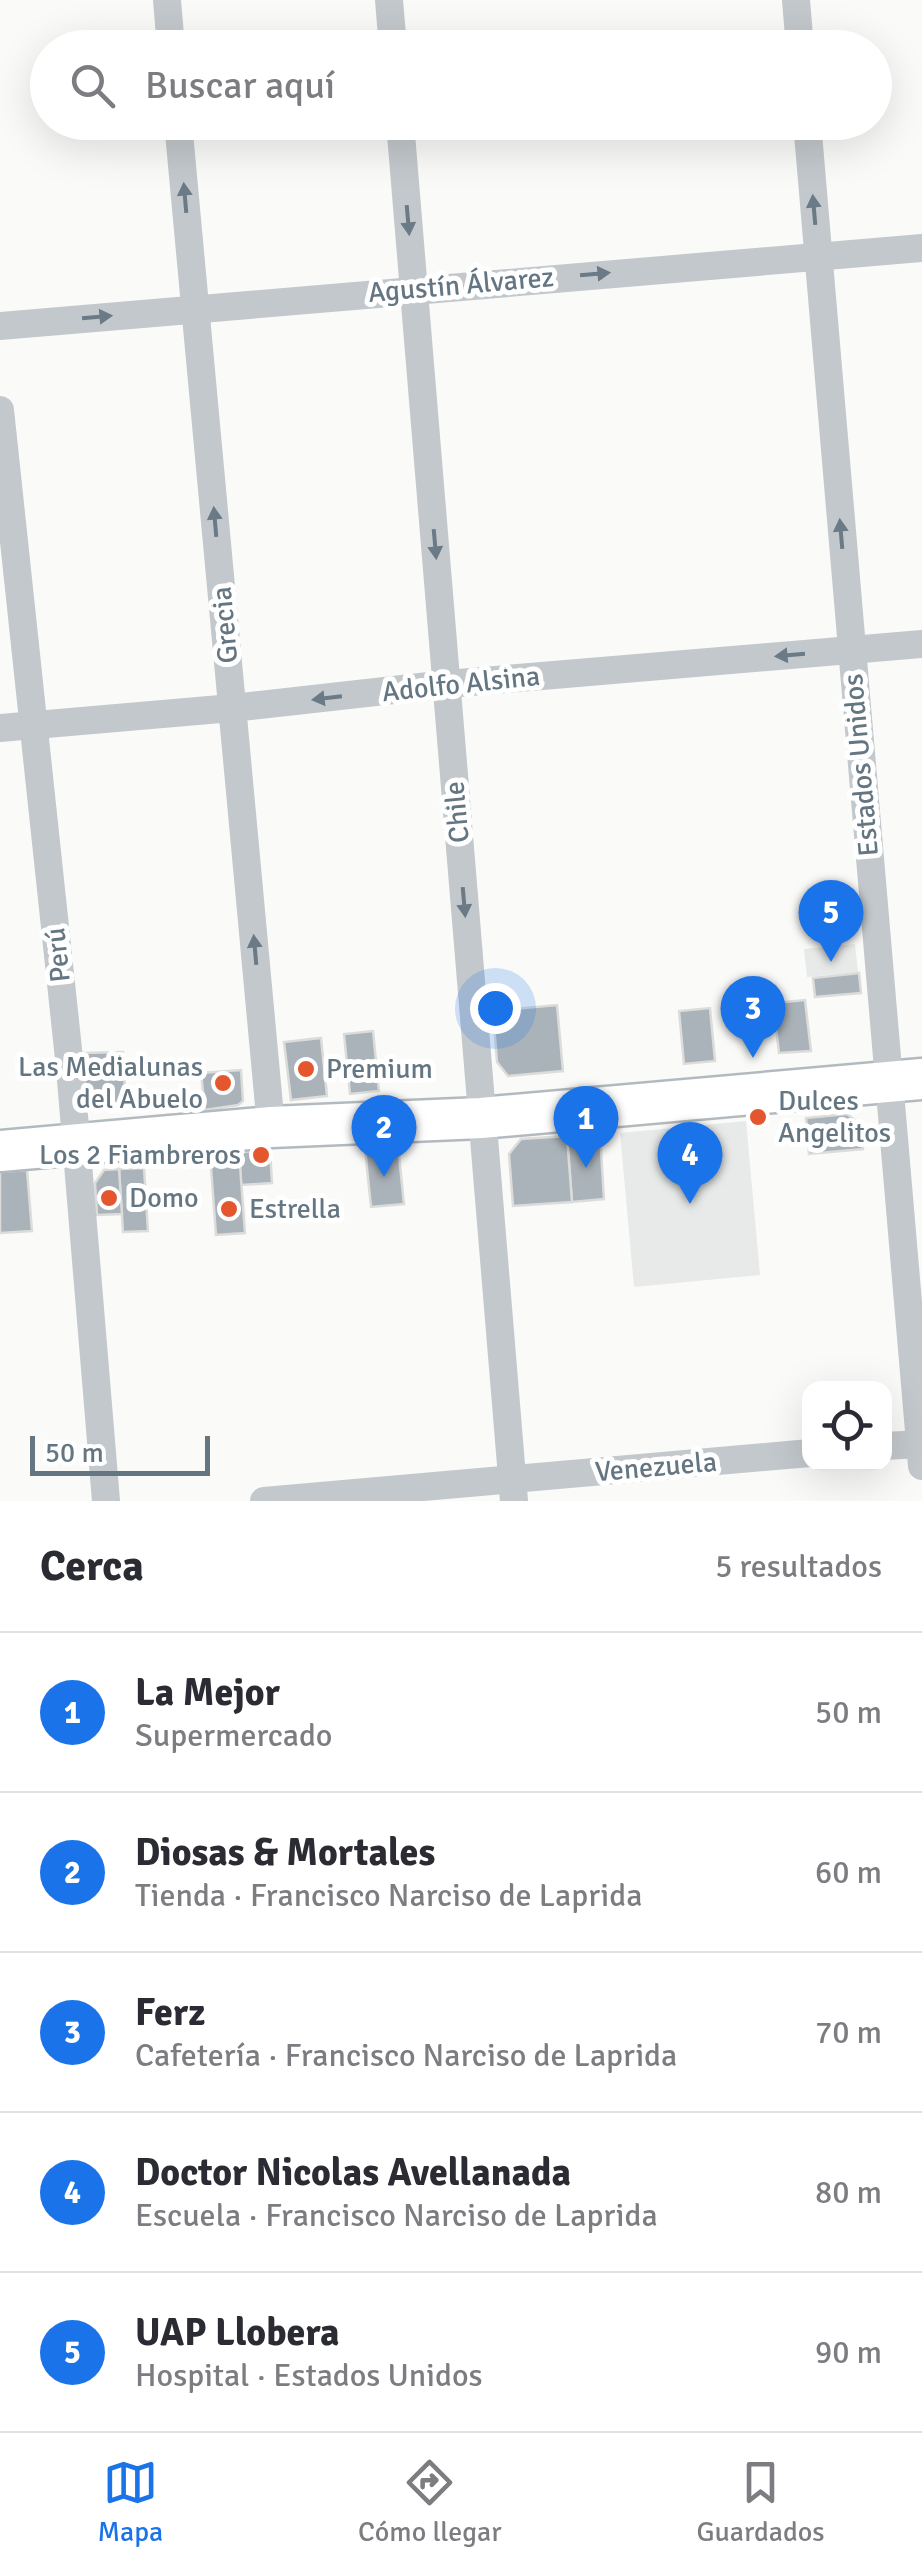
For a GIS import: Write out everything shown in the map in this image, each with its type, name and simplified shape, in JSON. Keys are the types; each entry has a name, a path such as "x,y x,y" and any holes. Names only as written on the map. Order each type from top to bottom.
{"main road":[{"path":"0,1151 271,1127 481,1118 906,1081"}],"street":[{"path":"166,0 169,30"},
{"path":"390,0 392,30"},
{"path":"796,0 798,30"},
{"name":"Grecia","path":"180,140 271,1127"},
{"name":"Chile","path":"402,140 514,1490"},
{"name":"Estados Unidos","path":"808,140 850,650 906,1081 921,1451"},
{"name":"Agustín Álvarez","path":"0,326 922,248"},
{"name":"Perú","path":"0,410 76,1144 106,1501"},
{"name":"Adolfo Alsina","path":"0,728 447,684 922,644"},
{"path":"892,1447 921,1451"},
{"name":"Venezuela","path":"264,1501 514,1490 802,1454"}],"shaded area":[{"path":"855,944 858,972 807,977 804,949"},
{"path":"746,1121 760,1275 634,1287 620,1133"}],"building":[{"path":"859,973 861,993 815,997 813,978"},
{"path":"805,1000 811,1051 779,1053 773,1003"},
{"path":"557,1005 563,1071 508,1076 497,1062 493,1011"},
{"path":"710,1008 715,1061 684,1064 679,1011"},
{"path":"373,1031 379,1091 350,1094 344,1034"},
{"name":"Premium","path":"321,1038 327,1096 291,1100 284,1042"},
{"path":"123,1052 126,1107 86,1109 83,1053"},
{"name":"Las Medialunas del Abuelo","path":"241,1070 243,1101 205,1110 201,1073"},
{"path":"847,1114 861,1125 863,1149 809,1154 806,1118"},
{"path":"600,1134 604,1199 572,1202 567,1136"},
{"path":"567,1136 572,1202 513,1206 509,1154 521,1139"},
{"path":"398,1146 404,1204 371,1207 365,1149"},
{"path":"270,1150 272,1183 241,1185 239,1152"},
{"name":"Estrella","path":"239,1152 245,1233 216,1235 210,1154"},
{"path":"144,1168 148,1231 123,1232 119,1169"},
{"name":"Domo","path":"119,1169 122,1214 97,1215 95,1183 104,1170"},
{"path":"27,1170 32,1231 0,1233 0,1172"}],"place":[{"name":"UAP Llobera","path":"831,962"},
{"name":"Ferz","path":"753,1058"},
{"name":"Premium","path":"306,1069"},
{"name":"Las Medialunas del Abuelo","path":"223,1083"},
{"name":"Dulces Angelitos","path":"758,1117"},
{"name":"Los 2 Fiambreros","path":"261,1155"},
{"name":"La Mejor","path":"586,1168"},
{"name":"Diosas & Mortales","path":"384,1177"},
{"name":"Domo","path":"109,1198"},
{"name":"Doctor Nicolas Avellanada","path":"690,1204"},
{"name":"Estrella","path":"229,1209"}]}
